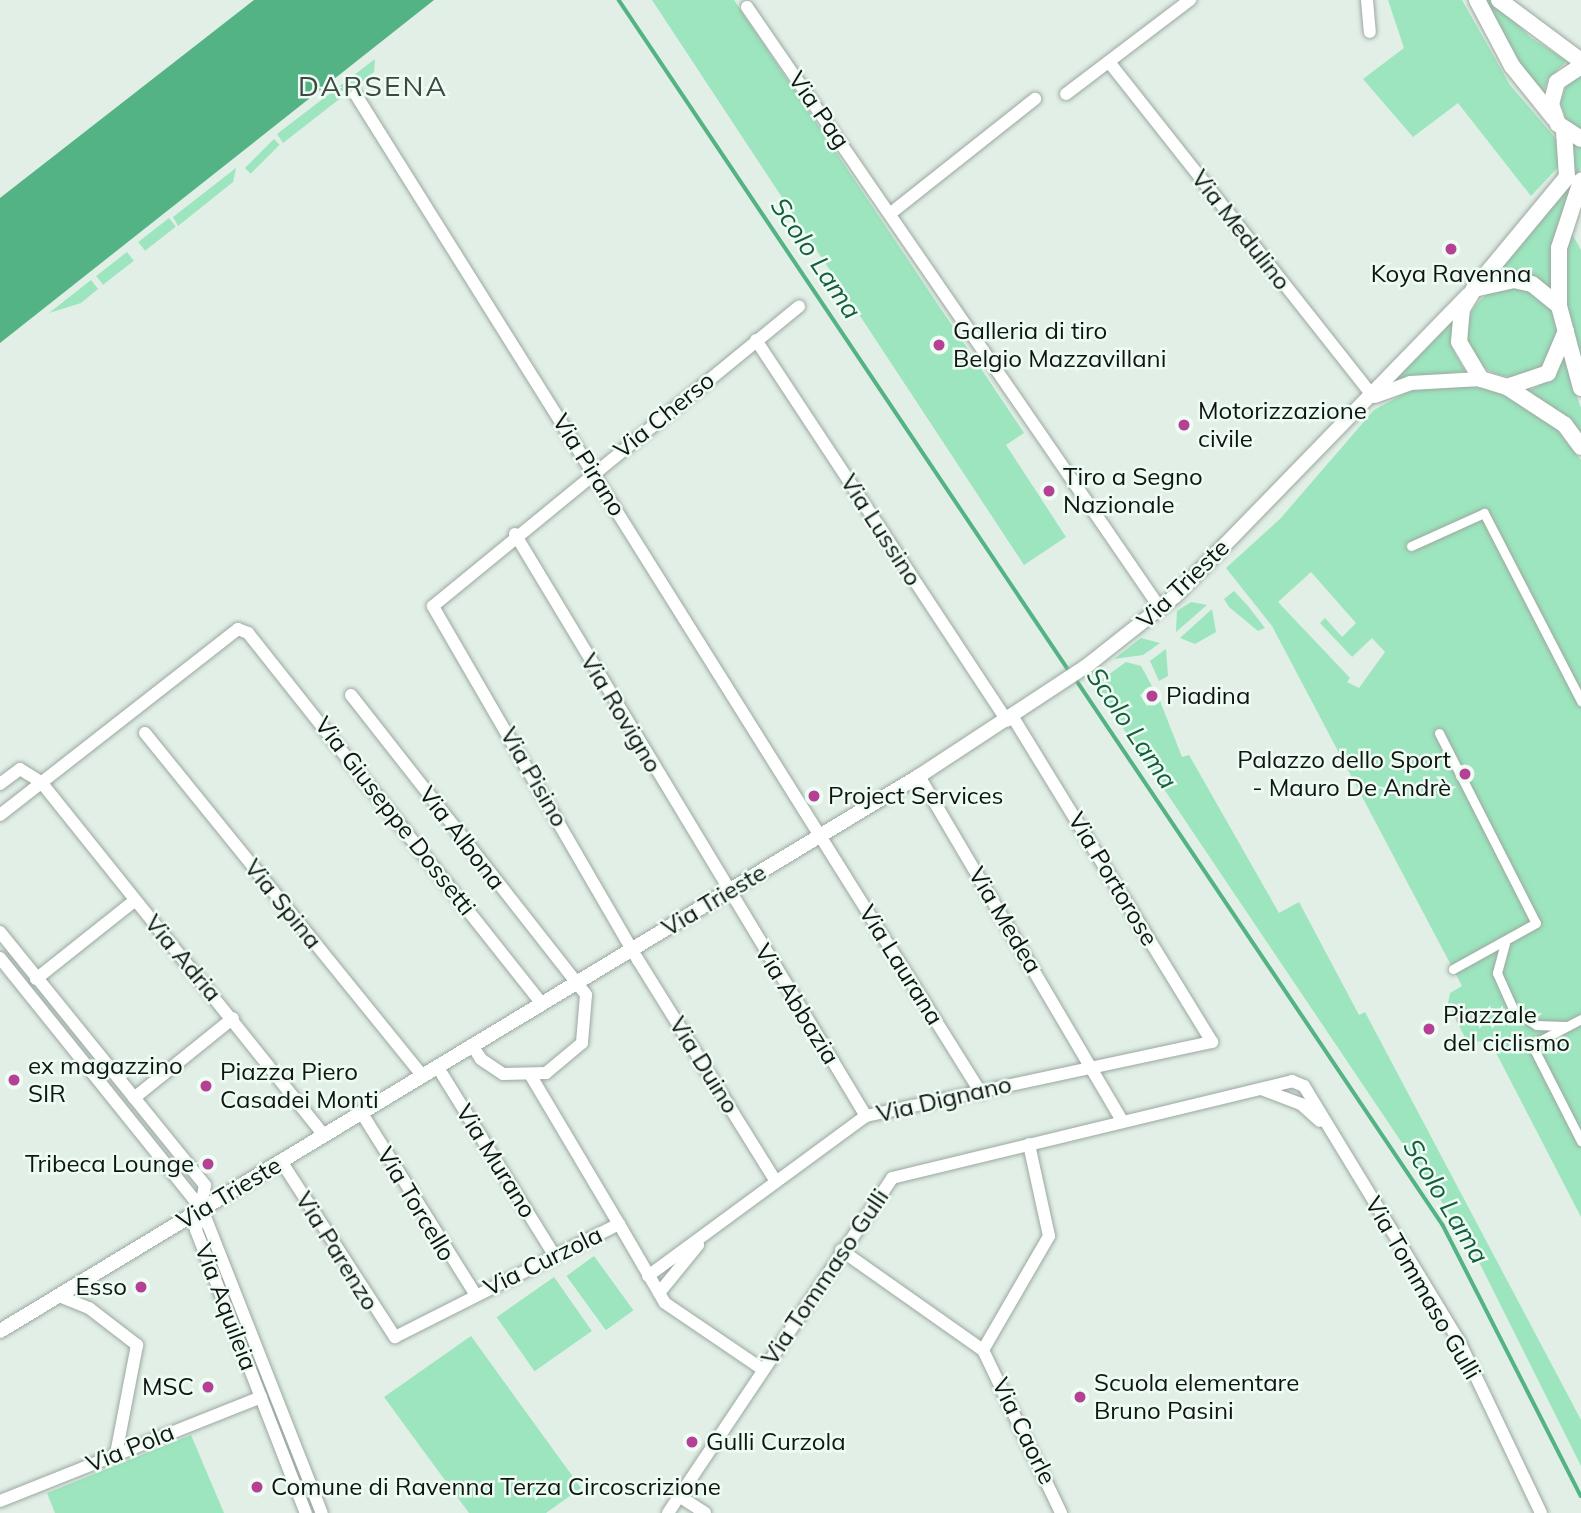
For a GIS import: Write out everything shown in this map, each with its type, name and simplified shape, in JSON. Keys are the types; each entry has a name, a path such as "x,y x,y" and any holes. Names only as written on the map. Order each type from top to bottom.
{"main road":[{"path":"1477,0 1512,65 1559,124 1581,139"},
{"path":"1499,0 1581,64"},
{"name":"Via Trieste","path":"1471,292 1567,177 1559,124 1557,82 1581,64"},
{"path":"1581,181 1559,248 1559,306 1581,387"},
{"path":"1559,306 1532,284 1514,280 1471,292 1459,342 1481,379 1507,387 1565,425 1581,447"},
{"path":"1507,387 1548,373 1560,356 1566,331"}],"street":[{"path":"1066,94 1190,0"},
{"path":"1367,0 1370,32"},
{"name":"Via Pag","path":"747,7 1160,608"},
{"name":"Via Medulino","path":"1110,62 1373,396"},
{"name":"Via Pirano","path":"356,95 820,836"},
{"path":"891,213 1035,99"},
{"name":"Via Trieste","path":"0,1331 472,1045 575,979 633,950 919,776 1010,719 1088,665 1160,608 1373,396 1389,372 1471,292"},
{"name":"Via Cherso","path":"433,606 515,534 799,306"},
{"name":"Via Lussino","path":"756,340 1010,719"},
{"name":"Via Trieste","path":"1373,396 1410,383 1481,379"},
{"path":"1410,546 1484,513 1581,701"},
{"name":"Via Rovigno","path":"515,534 727,892"},
{"name":"Via Pisino","path":"433,606 633,950"},
{"name":"Via Giuseppe Dossetti","path":"41,782 238,629 248,633 540,1002"},
{"name":"Via Albona","path":"351,695 575,979 588,1011 582,1043 566,1062 531,1076"},
{"name":"Via Portorose","path":"1010,719 1212,1042"},
{"name":"Via Spina","path":"145,733 422,1074"},
{"path":"1439,733 1536,923 1453,969"},
{"path":"0,784 20,769 41,782 0,815"},
{"name":"Via Medea","path":"919,776 1122,1119"},
{"name":"Via Adria","path":"41,782 134,901 233,1018 323,1135"},
{"name":"Via Laurana","path":"820,836 981,1093"},
{"name":"Via Abbazia","path":"727,892 866,1116"},
{"path":"36,979 134,901"},
{"path":"0,932 205,1185 202,1209"},
{"path":"1505,941 1497,973 1504,996 1525,1020 1570,1025"},
{"name":"Via Duino","path":"633,950 775,1180"},
{"path":"0,958 202,1209"},
{"path":"134,1098 233,1018"},
{"path":"1581,1019 1532,1045 1581,1141"},
{"name":"Via Dignano","path":"648,1276 775,1180 866,1116 1212,1042"},
{"path":"472,1045 481,1059 503,1074 531,1076 616,1219"},
{"name":"Via Murano","path":"437,1066 555,1256"},
{"name":"Via Medea","path":"1093,1067 1108,1100 1105,1125"},
{"name":"Via Tommaso Gulli","path":"668,1513 841,1250 892,1178 1122,1119 1283,1082 1304,1086 1458,1339 1539,1511"},
{"name":"Via Torcello","path":"360,1112 475,1294"},
{"name":"Via Caorle","path":"983,1350 1049,1236 1029,1143"},
{"name":"Via Parenzo","path":"281,1161 395,1337"},
{"name":"Via Aquileia","path":"202,1209 196,1230 306,1513"},
{"name":"Via Aquileia","path":"202,1209 322,1513"},
{"name":"Via Curzola","path":"395,1337 475,1294 555,1256 616,1219 659,1293 762,1369"},
{"name":"Via Dignano","path":"659,1293 709,1231"},
{"name":"Via Caorle","path":"841,1250 983,1350 1061,1513"},
{"path":"59,1296 89,1308 137,1345 116,1454"},
{"name":"Via Pola","path":"0,1501 261,1397"},
{"path":"679,1496 705,1513"}],"shaded area":[{"path":"254,0 434,0 0,343 0,198"},
{"path":"652,0 734,0 1024,433 1006,445 1066,537 1024,565"},
{"path":"1388,0 1462,0 1510,85 1558,141 1561,164 1531,196 1458,103 1413,137 1363,79 1404,48"},
{"path":"1484,0 1492,0 1530,37 1567,61 1548,79 1541,99"},
{"path":"375,59 374,72 283,143 277,134"},
{"path":"1581,75 1581,130 1567,121 1560,102 1567,84"},
{"path":"274,139 280,145 251,174 245,168"},
{"path":"1571,144 1581,146 1581,167 1552,242 1553,290 1529,276 1488,278 1550,209"},
{"path":"236,168 233,182 178,226 173,217"},
{"path":"169,218 176,227 145,251 138,242"},
{"path":"1571,232 1581,250 1581,361 1567,306 1565,253"},
{"path":"127,252 134,261 103,285 96,276"},
{"path":"91,280 98,289 81,303 49,313"},
{"path":"1503,287 1521,287 1537,294 1550,307 1557,323 1557,341 1550,357 1537,370 1521,377 1503,377 1487,370 1474,357 1467,341 1467,323 1474,307 1487,294"},
{"path":"1452,314 1453,350 1465,371 1390,383"},
{"path":"1564,359 1581,408 1581,433 1529,391 1552,378"},
{"name":"Palazzo dello Sport - Mauro De Andrè","path":"1440,385 1495,389 1547,417 1581,460 1581,1217 1490,1041 1467,1042 1448,1003 1450,993 1462,986 1272,626 1226,568 1280,519 1374,410 1409,391","holes":["1311,572 1356,623 1342,637 1325,618 1320,623 1352,657 1372,638 1385,652 1359,688 1347,682 1350,678 1278,602"]},
{"path":"1234,591 1265,628 1258,631 1229,607 1224,599"},
{"path":"1191,602 1207,605 1176,632 1177,611"},
{"path":"1212,609 1216,632 1195,644 1180,638"},
{"path":"1141,638 1160,643 1143,655 1114,659"},
{"path":"1166,649 1168,676 1159,681 1150,661"},
{"path":"1126,662 1141,666 1152,686 1140,695 1147,706 1160,701 1182,757 1189,755 1279,913 1299,902 1359,1015 1365,1012 1581,1420 1581,1466 1470,1244 1094,685"},
{"path":"594,1256 633,1310 606,1330 566,1276"},
{"path":"554,1277 592,1331 535,1371 497,1317"},
{"path":"471,1336 581,1488 546,1513 469,1513 384,1397"},
{"path":"191,1435 224,1513 55,1513 47,1493"}],"waterway":[{"name":"Scolo Lama","path":"619,0 1070,672"},
{"name":"Scolo Lama","path":"1075,678 1443,1225 1581,1496"}],"tunnel":[{"path":"1456,1020 1479,1009"}],"place":[{"name":"Koya Ravenna","path":"1451,249"},
{"name":"Galleria di tiro Belgio Mazzavillani","path":"939,345"},
{"name":"Motorizzazione civile","path":"1184,425"},
{"name":"Tiro a Segno Nazionale","path":"1049,491"},
{"name":"Piadina","path":"1152,696"},
{"name":"Palazzo dello Sport - Mauro De Andrè","path":"1465,774"},
{"name":"Project Services","path":"814,796"},
{"name":"Piazzale del ciclismo","path":"1429,1029"},
{"name":"ex magazzino SIR","path":"14,1080"},
{"name":"Piazza Piero Casadei Monti","path":"206,1086"},
{"name":"Tribeca Lounge","path":"208,1164"},
{"name":"Esso","path":"141,1287"},
{"name":"MSC","path":"208,1387"},
{"name":"Scuola elementare Bruno Pasini","path":"1080,1397"},
{"name":"Gulli Curzola","path":"692,1442"},
{"name":"Comune di Ravenna Terza Circoscrizione","path":"257,1487"}],"district":[{"name":"DARSENA","path":"373,86"}]}
